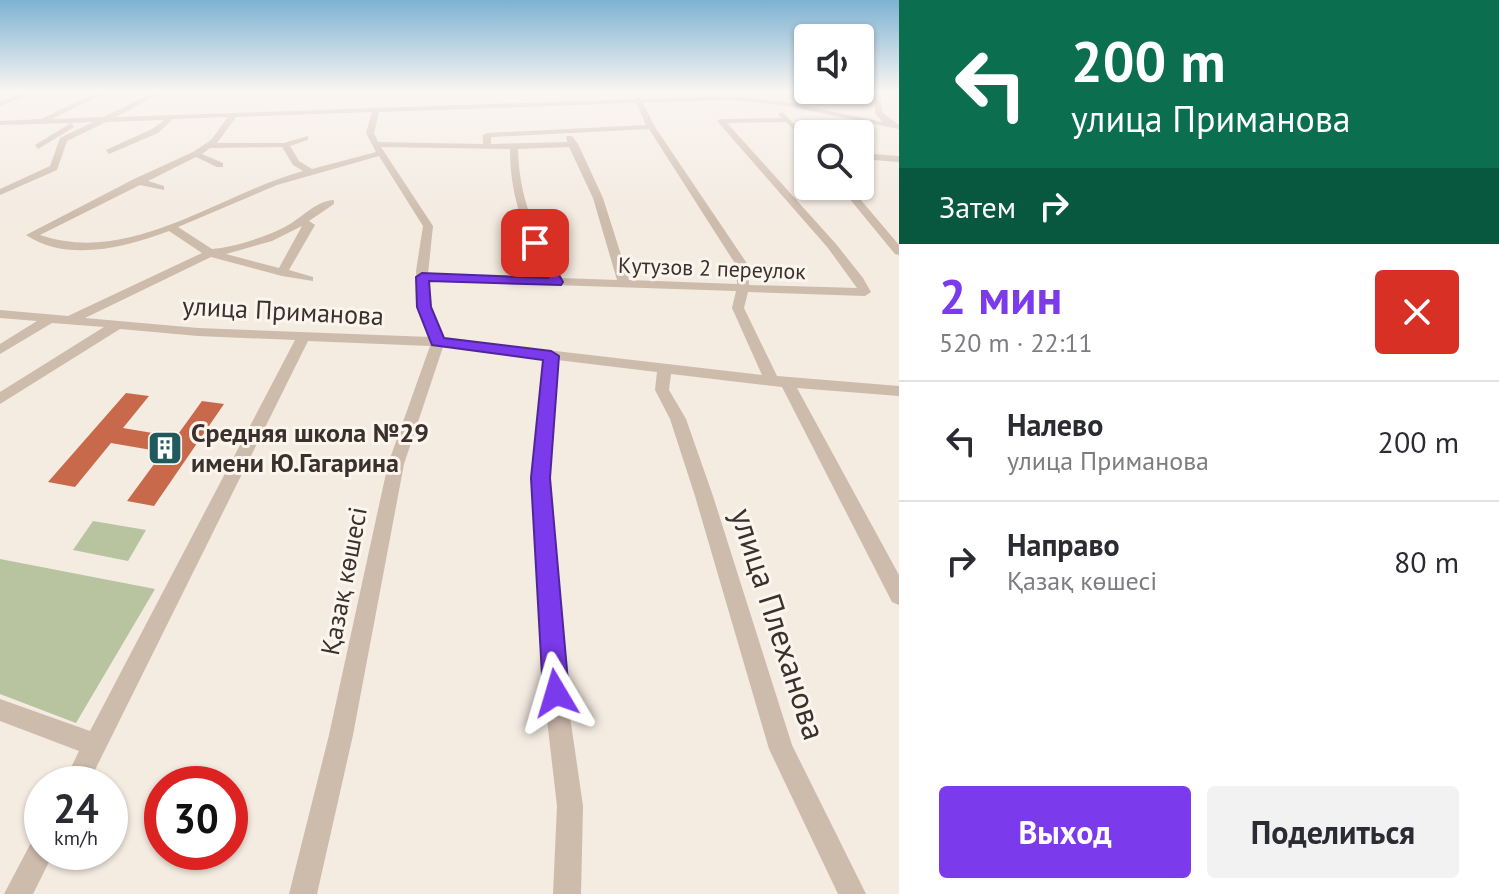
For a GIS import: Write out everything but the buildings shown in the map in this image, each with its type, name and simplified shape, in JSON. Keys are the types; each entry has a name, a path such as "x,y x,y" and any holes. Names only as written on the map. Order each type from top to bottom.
{"street":[{"path":"38,147 59,134"},
{"path":"0,192 54,168 63,140 77,134"},
{"path":"109,152 149,134"},
{"path":"219,134 209,146 196,154 31,235 46,243 72,247 104,245 173,229 228,201 377,149 574,144"},
{"path":"370,134 377,149 428,226 422,277 424,307 438,342"},
{"path":"487,147 487,135 539,134"},
{"path":"569,134 598,198 624,284"},
{"path":"655,134 742,265 738,308 899,595"},
{"name":"Кутузов 2 переулок","path":"422,277 865,292 832,246 732,134"},
{"path":"209,146 285,145 305,138"},
{"path":"285,145 296,163 311,172"},
{"path":"514,147 513,181 524,224 557,282"},
{"path":"196,154 220,165"},
{"path":"874,157 899,159"},
{"path":"137,181 161,188"},
{"path":"856,200 899,252"},
{"path":"72,319 210,253 231,251 301,222 313,209 331,202"},
{"path":"282,273 308,233 310,225 301,222"},
{"path":"173,229 210,253 309,279"},
{"path":"884,234 899,235"},
{"name":"улица Приманова","path":"0,314 72,319 115,326 438,342 779,381 899,391"},
{"path":"0,350 52,317"},
{"path":"0,399 115,326"},
{"path":"85,766 303,337"},
{"name":"Қазақ көшесі","path":"303,894 341,735 396,464 438,342"},
{"path":"551,356 541,478 552,668 570,806 567,894"},
{"name":"улица Плеханова","path":"665,367 662,390 678,419 781,749 852,894"},
{"path":"0,710 96,745"},
{"path":"18,894 31,870"}],"green space":[{"path":"93,521 146,530 128,561 73,550"},
{"path":"0,559 155,589 76,723 0,694"}],"place":[{"name":"Средняя школа №29 имени Ю.Гагарина","path":"165,448"}],"route":[{"path":"535,243 557,282 422,277 424,307 438,342 551,356 541,478 556,693"}]}
